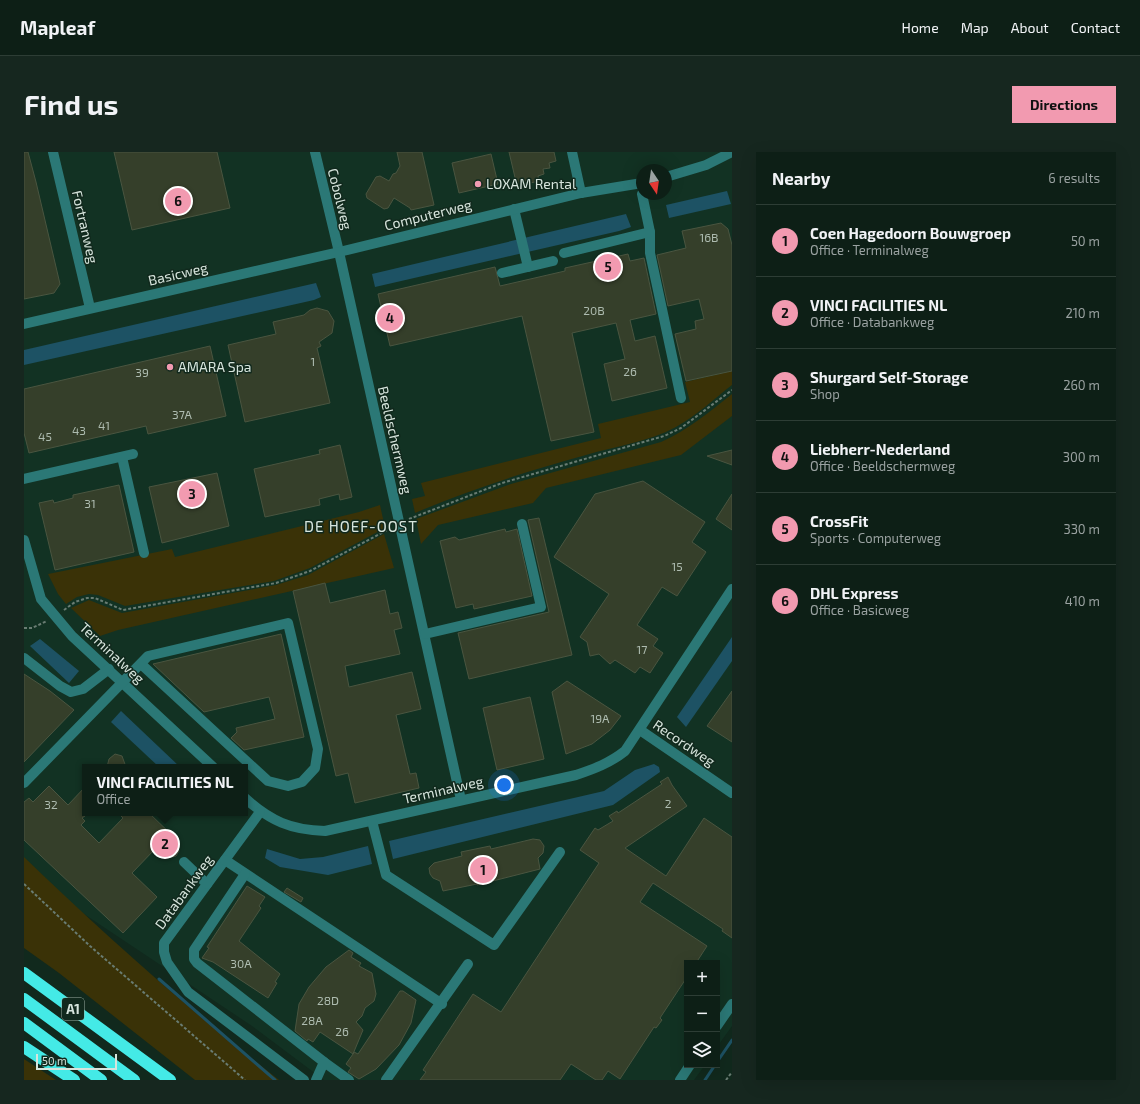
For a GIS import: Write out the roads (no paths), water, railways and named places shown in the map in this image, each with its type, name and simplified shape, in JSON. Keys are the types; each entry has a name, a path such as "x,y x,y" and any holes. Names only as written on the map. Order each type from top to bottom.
{"highway":[{"name":"A1","path":"24,973 170,1080"},
{"name":"A1","path":"24,999 134,1080"},
{"path":"24,1022 102,1080"},
{"path":"24,1047 74,1080"}],"street":[{"name":"Fortranweg","path":"53,152 90,308"},
{"name":"Cobolweg","path":"315,152 339,252"},
{"path":"572,152 582,193"},
{"path":"672,175 706,165 731,155"},
{"name":"Computerweg","path":"339,252 582,193 636,188"},
{"path":"644,200 650,232 650,252 681,398"},
{"path":"514,209 528,267"},
{"path":"564,253 650,232"},
{"name":"Basicweg","path":"24,324 339,252"},
{"name":"Beeldschermweg","path":"339,252 462,800"},
{"path":"502,273 553,261"},
{"path":"24,479 134,454"},
{"path":"122,457 144,552"},
{"path":"425,634 541,607 522,524"},
{"name":"Terminalweg","path":"24,540 41,599 54,617 210,764"},
{"name":"Terminalweg","path":"248,801 260,812 282,824 304,830 325,831 576,775 613,761 625,751 640,730 732,589"},
{"path":"24,783 148,656 288,623 318,749 315,768 302,782 288,786 268,781 141,664"},
{"path":"24,658 60,686 71,692 84,689 109,669"},
{"name":"Recordweg","path":"640,730 732,792"},
{"name":"Databankweg","path":"260,812 164,943 164,952 167,962 188,992 304,1080"},
{"path":"372,821 386,875 494,945 560,852"},
{"path":"225,860 442,1004"},
{"path":"184,862 207,884"},
{"path":"245,874 194,950 194,959 197,963 349,1080"},
{"path":"386,1080 442,1004 468,964"},
{"path":"720,1022 732,1004"},
{"path":"316,1080 324,1062"},
{"path":"680,1080 688,1068"}],"water":[{"path":"727,191 731,204 669,218 666,205"},
{"path":"626,214 631,227 619,231 375,287 372,274"},
{"path":"316,283 321,297 314,300 24,365 24,350"},
{"path":"732,637 732,661 686,727 677,717"},
{"path":"40,639 79,671 69,683 30,646"},
{"path":"121,711 177,764 156,764 111,722"},
{"path":"654,764 659,767 660,772 613,805 393,859 389,841 604,791 635,770"},
{"path":"368,846 372,864 328,875 280,867 265,858 267,849 300,859 323,857"}],"waterway":[{"path":"159,979 275,1080"},
{"path":"720,1058 732,1040"},
{"path":"705,1080 713,1068"}],"place":[{"name":"LOXAM Rental","path":"478,184"},
{"name":"DHL Express","path":"178,201"},
{"name":"CrossFit","path":"608,267"},
{"name":"Liebherr-Nederland","path":"390,318"},
{"name":"AMARA Spa","path":"170,367"},
{"name":"Shurgard Self-Storage","path":"192,494"},
{"name":"VINCI FACILITIES NL","path":"165,844"},
{"name":"Coen Hagedoorn Bouwgroep","path":"483,870"}],"district":[{"name":"DE HOEF-OOST","path":"361,527"}]}
